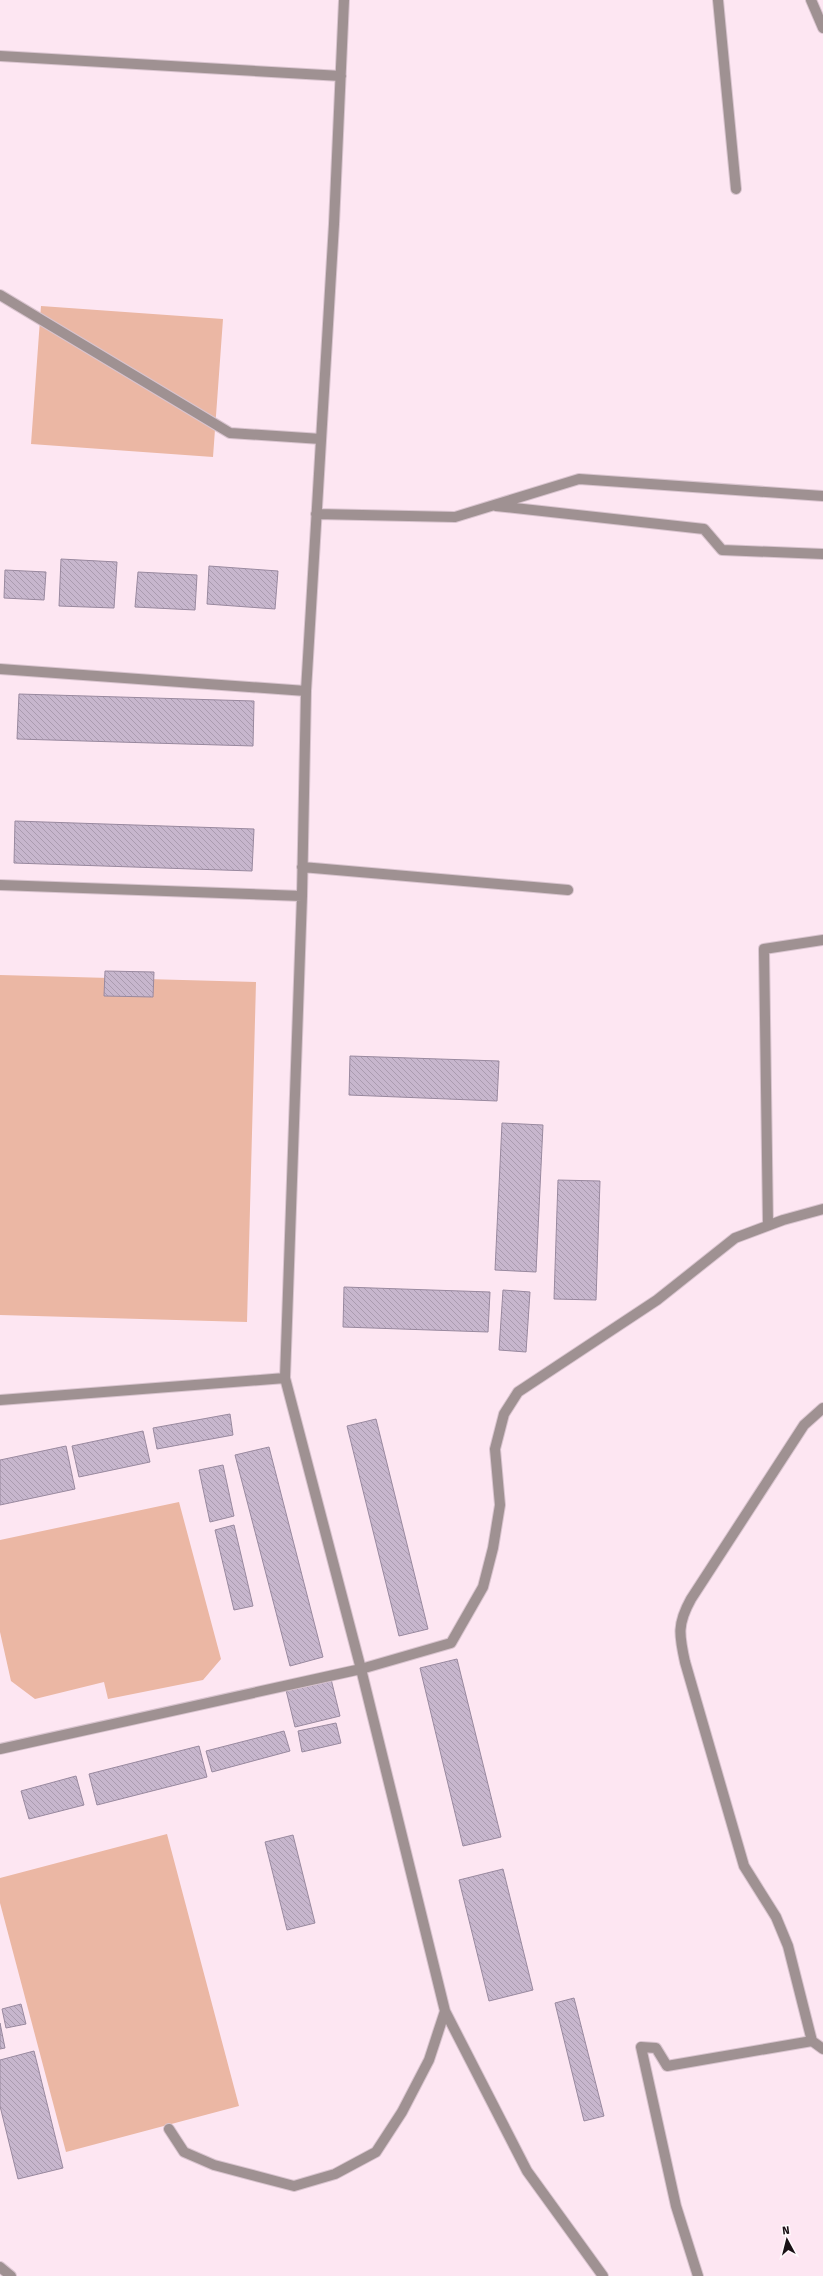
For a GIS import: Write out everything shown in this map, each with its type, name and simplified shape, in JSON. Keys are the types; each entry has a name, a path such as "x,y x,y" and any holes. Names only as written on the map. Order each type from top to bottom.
{"street":[{"path":"344,0 306,691 302,896 285,1378 361,1669 445,2011 527,2171 604,2276"},
{"path":"718,0 736,188"},
{"path":"812,0 823,28"},
{"path":"0,56 341,76"},
{"path":"0,295 230,433 321,439"},
{"path":"316,514 455,517 579,479 823,496"},
{"path":"492,506 704,529 722,550 823,554"},
{"path":"0,669 306,691"},
{"path":"302,868 568,890"},
{"path":"0,885 302,896"},
{"path":"768,1225 764,949 823,940"},
{"path":"0,1749 361,1669 451,1643 483,1586 500,1505 495,1450 504,1414 518,1392 657,1300 735,1238 768,1225 823,1209"},
{"path":"0,1400 285,1378"},
{"path":"823,1408 804,1426 691,1599 681,1616 679,1634 684,1662 744,1866 776,1917 788,1946 812,2041 823,2049"},
{"path":"169,2129 184,2152 221,2167 294,2186 335,2174 376,2152 402,2112 428,2060 445,2011"},
{"path":"698,2276 676,2206 641,2047 656,2048 667,2066 812,2041"},
{"path":"0,2267 11,2276"}],"shaded area":[{"path":"41,306 223,319 213,457 31,444"},
{"path":"0,975 256,982 247,1322 0,1315"},
{"path":"179,1502 221,1659 203,1680 108,1699 104,1682 35,1699 11,1681 0,1632 0,1540"},
{"path":"167,1834 239,2106 66,2152 0,1903 0,1878"}],"building":[{"path":"61,559 117,562 114,608 59,606"},
{"path":"209,566 278,571 275,609 207,604"},
{"path":"5,570 46,572 44,600 4,598"},
{"path":"138,572 197,575 195,610 135,607"},
{"path":"19,694 254,701 253,746 17,739"},
{"path":"15,821 254,829 252,871 14,863"},
{"path":"105,971 154,972 153,997 104,996"},
{"path":"350,1056 499,1061 497,1101 349,1095"},
{"path":"502,1123 543,1125 536,1272 495,1270"},
{"path":"558,1180 600,1181 596,1300 554,1299"},
{"path":"344,1287 490,1292 488,1332 343,1327"},
{"path":"503,1290 530,1292 526,1352 499,1350"},
{"path":"230,1414 233,1435 157,1449 153,1428"},
{"path":"376,1419 428,1629 399,1636 347,1426"},
{"path":"143,1431 150,1462 79,1477 72,1446"},
{"path":"66,1446 75,1489 0,1505 0,1460"},
{"path":"269,1447 323,1657 290,1666 235,1455"},
{"path":"223,1465 234,1516 210,1522 199,1470"},
{"path":"234,1525 253,1606 234,1610 215,1530"},
{"path":"457,1659 501,1837 463,1846 420,1668"},
{"path":"331,1679 340,1716 295,1727 286,1690"},
{"path":"336,1723 341,1743 302,1752 298,1731"},
{"path":"284,1731 290,1751 212,1772 206,1751"},
{"path":"199,1746 207,1777 97,1805 89,1774"},
{"path":"76,1776 84,1805 29,1819 21,1791"},
{"path":"293,1835 315,1923 287,1930 265,1842"},
{"path":"503,1869 533,1990 489,2001 459,1880"},
{"path":"574,1998 604,2116 584,2121 555,2003"},
{"path":"21,2004 26,2024 6,2028 2,2009"},
{"path":"0,2023 5,2048 0,2049"},
{"path":"34,2051 63,2168 18,2179 0,2106 0,2060"}]}
